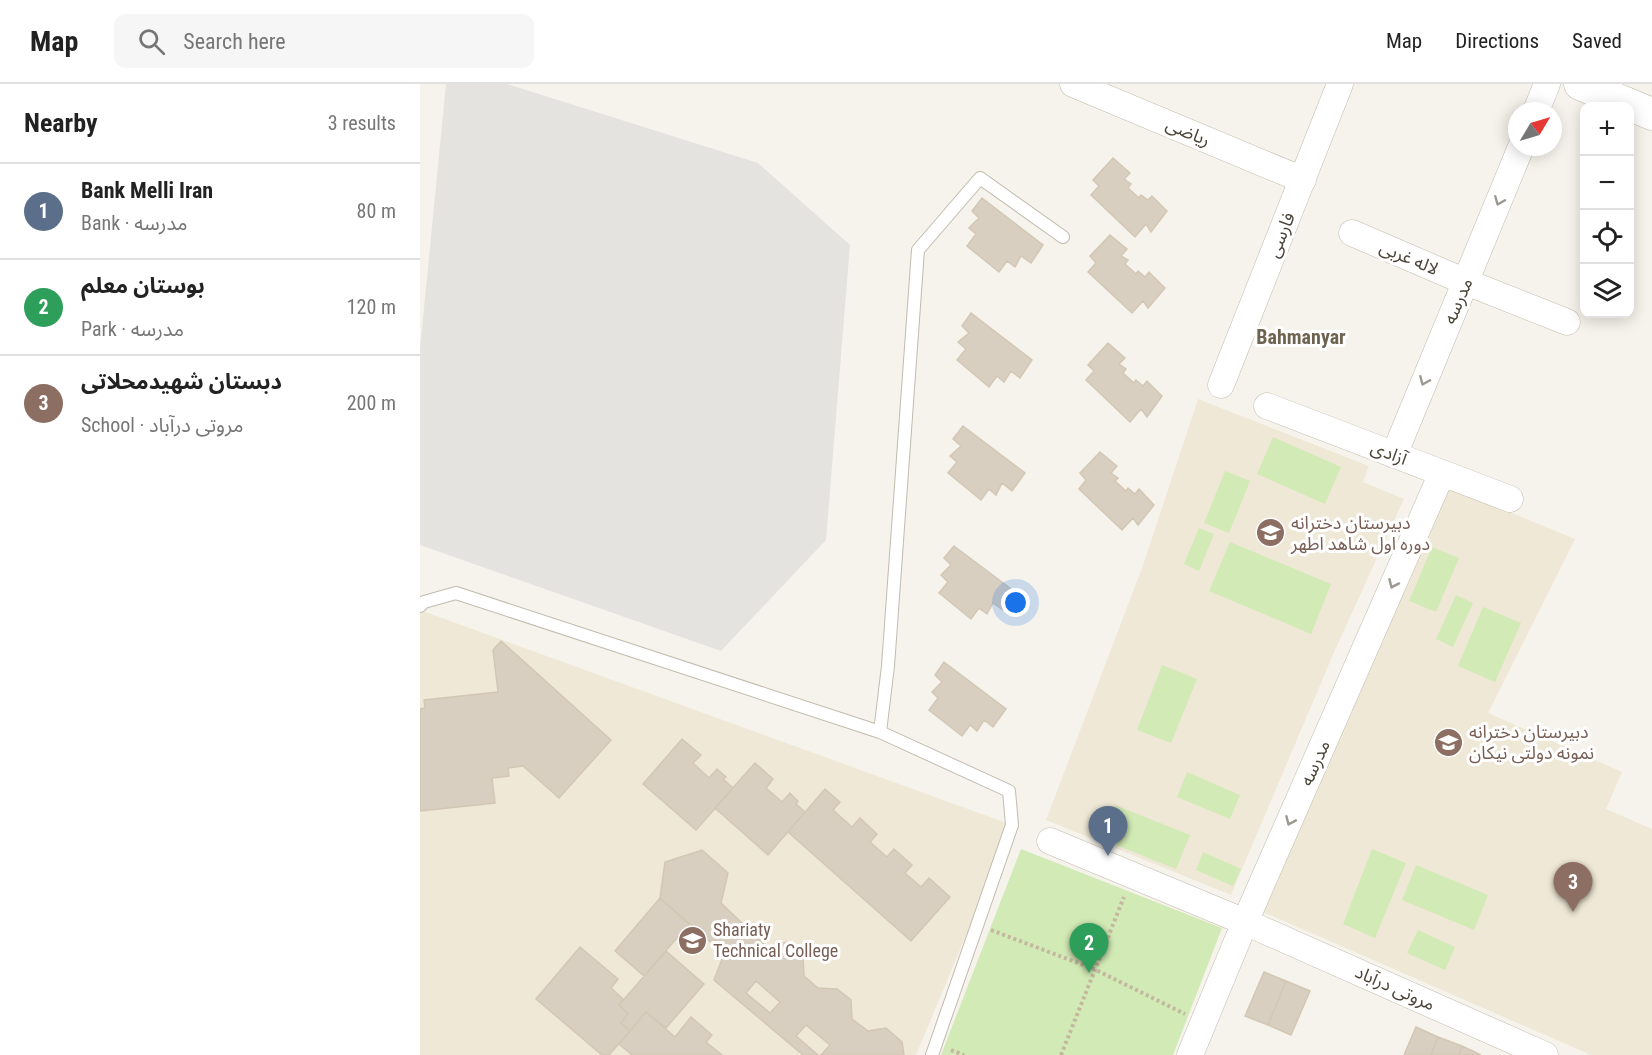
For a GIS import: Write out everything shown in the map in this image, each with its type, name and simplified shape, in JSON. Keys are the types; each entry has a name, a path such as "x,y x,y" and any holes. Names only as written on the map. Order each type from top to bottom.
{"street":[{"name":"ریاضی","path":"1073,84 1303,180"},
{"name":"فارسی","path":"1221,385 1340,84"},
{"path":"1540,102 1547,84"},
{"path":"1580,84 1652,114"},
{"name":"مدرسه","path":"1394,455 1517,156"},
{"name":"لاله غربی","path":"1352,233 1567,322"},
{"name":"آزادی","path":"1268,406 1510,499"},
{"name":"مدرسه","path":"1190,1055 1245,922 1442,473"},
{"name":"مروتی درآباد","path":"1050,841 1245,922 1545,1055"}],"lane":[{"path":"880,732 888,666 918,250 980,178 1063,237"},
{"path":"420,606 424,602 456,593 880,732 1009,791 1012,825 932,1055"}],"path":[{"path":"1061,1055 1133,875"},
{"path":"990,930 1094,969 1188,1015"},
{"path":"944,1047 964,1055"}],"shaded area":[{"path":"446,84 507,84 758,163 850,245 826,540 721,651 420,545 420,349"},
{"path":"1198,399 1369,466 1363,482 1404,499 1335,650 1231,895 1046,820 1142,568"},
{"path":"1447,486 1575,539 1488,713 1622,772 1606,809 1652,829 1652,1055 1591,1055 1256,909"},
{"name":"Shariaty Technical College","path":"420,610 1012,825 916,1055 420,1055"}],"green space":[{"path":"1273,437 1341,467 1325,504 1257,474"},
{"path":"1225,471 1250,481 1229,533 1204,523"},
{"path":"1199,528 1214,534 1199,571 1184,564"},
{"path":"1230,542 1331,584 1311,634 1209,591"},
{"path":"1432,547 1459,558 1436,612 1409,601"},
{"path":"1456,595 1473,603 1453,647 1436,639"},
{"path":"1483,607 1521,623 1495,682 1458,666"},
{"path":"1162,665 1197,679 1171,743 1137,730"},
{"path":"1187,772 1240,795 1230,819 1177,797"},
{"path":"1115,805 1190,835 1176,869 1101,839"},
{"path":"1021,849 1222,928 1173,1055 941,1055"},
{"path":"1372,849 1406,863 1375,938 1343,924"},
{"path":"1203,852 1241,869 1233,886 1196,870"},
{"path":"1416,865 1488,895 1474,930 1402,900"},
{"path":"1418,930 1455,947 1445,970 1407,953"}],"building":[{"path":"1113,158 1130,173 1124,179 1131,184 1128,188 1139,198 1141,195 1148,200 1152,196 1167,211 1151,232 1146,224 1135,237 1091,195 1099,186 1093,180"},
{"path":"982,198 1043,245 1031,263 1021,256 1015,267 1007,261 999,272 967,246 976,234 969,228 979,218 972,211"},
{"path":"1110,235 1127,249 1121,256 1128,260 1125,264 1136,274 1138,271 1145,277 1149,272 1165,288 1148,308 1143,301 1132,313 1088,272 1096,263 1090,256"},
{"path":"971,313 1032,360 1020,378 1011,371 1004,382 997,376 989,387 957,360 966,349 958,342 969,333 962,326"},
{"path":"1108,343 1125,358 1119,364 1126,369 1123,373 1134,383 1136,380 1143,386 1147,381 1162,396 1147,417 1141,409 1130,422 1086,380 1094,371 1088,365"},
{"path":"963,426 1025,473 1012,491 1002,483 996,495 989,489 981,500 948,473 957,462 950,456 961,446 953,439"},
{"path":"1100,452 1117,466 1111,473 1118,478 1115,481 1126,491 1128,488 1135,494 1139,489 1154,505 1138,525 1133,518 1122,530 1079,489 1086,480 1080,473"},
{"path":"954,546 1015,592 1003,610 993,603 987,614 979,608 971,619 939,593 948,582 941,575 951,565 944,558"},
{"path":"501,641 611,740 559,798 523,766 508,768 509,776 492,778 495,803 420,811 420,709 425,708 424,700 498,692 493,650"},
{"path":"944,662 1006,709 993,727 984,720 977,731 970,725 962,736 929,710 938,698 932,692 942,682 935,675"},
{"path":"682,739 701,755 693,763 709,778 717,769 726,777 723,779 733,788 696,830 643,784"},
{"path":"755,763 773,779 766,788 782,802 790,793 798,801 796,804 805,812 768,855 715,808"},
{"path":"825,789 840,802 833,810 852,827 860,818 877,834 870,842 887,857 894,849 912,865 905,873 921,887 929,878 950,897 911,941 788,832"},
{"path":"702,850 728,873 721,903 767,947 787,942 803,957 804,976 818,988 837,989 851,1000 852,1019 868,1031 886,1028 902,1042 904,1055 821,1055 830,1045 806,1025 796,1036 818,1055 803,1055 714,980 724,954 660,898 665,862","holes":["756,981 780,1002 770,1013 746,993"]},
{"path":"660,898 689,924 644,976 615,951"},
{"path":"580,947 618,979 611,988 623,999 619,1005 628,1014 621,1023 630,1031 609,1055 602,1055 536,999"},
{"path":"666,951 704,984 666,1028 646,1012 630,1031 621,1023 628,1014 619,1005"},
{"path":"1264,972 1286,981 1268,1025 1245,1016"},
{"path":"1286,981 1310,991 1291,1035 1268,1025"},
{"path":"646,1012 675,1037 691,1017 712,1035 706,1042 722,1055 632,1055 619,1044"},
{"path":"1416,1027 1438,1037 1431,1055 1404,1055"},
{"path":"1438,1037 1462,1046 1459,1055 1431,1055"},
{"path":"1462,1046 1481,1055 1459,1055"}],"place":[{"name":"دبیرستان دخترانه دوره اول شاهد اطهر","path":"1270,533"},
{"name":"دبيرستان دخترانه نمونه دولتی نيکان","path":"1448,742"},
{"name":"Bank Melli Iran","path":"1108,856"},
{"name":"دبستان شهیدمحلاتی","path":"1573,912"},
{"name":"Shariaty Technical College","path":"692,940"},
{"name":"بوستان معلم","path":"1089,973"}],"district":[{"name":"Bahmanyar","path":"1301,337"}]}
